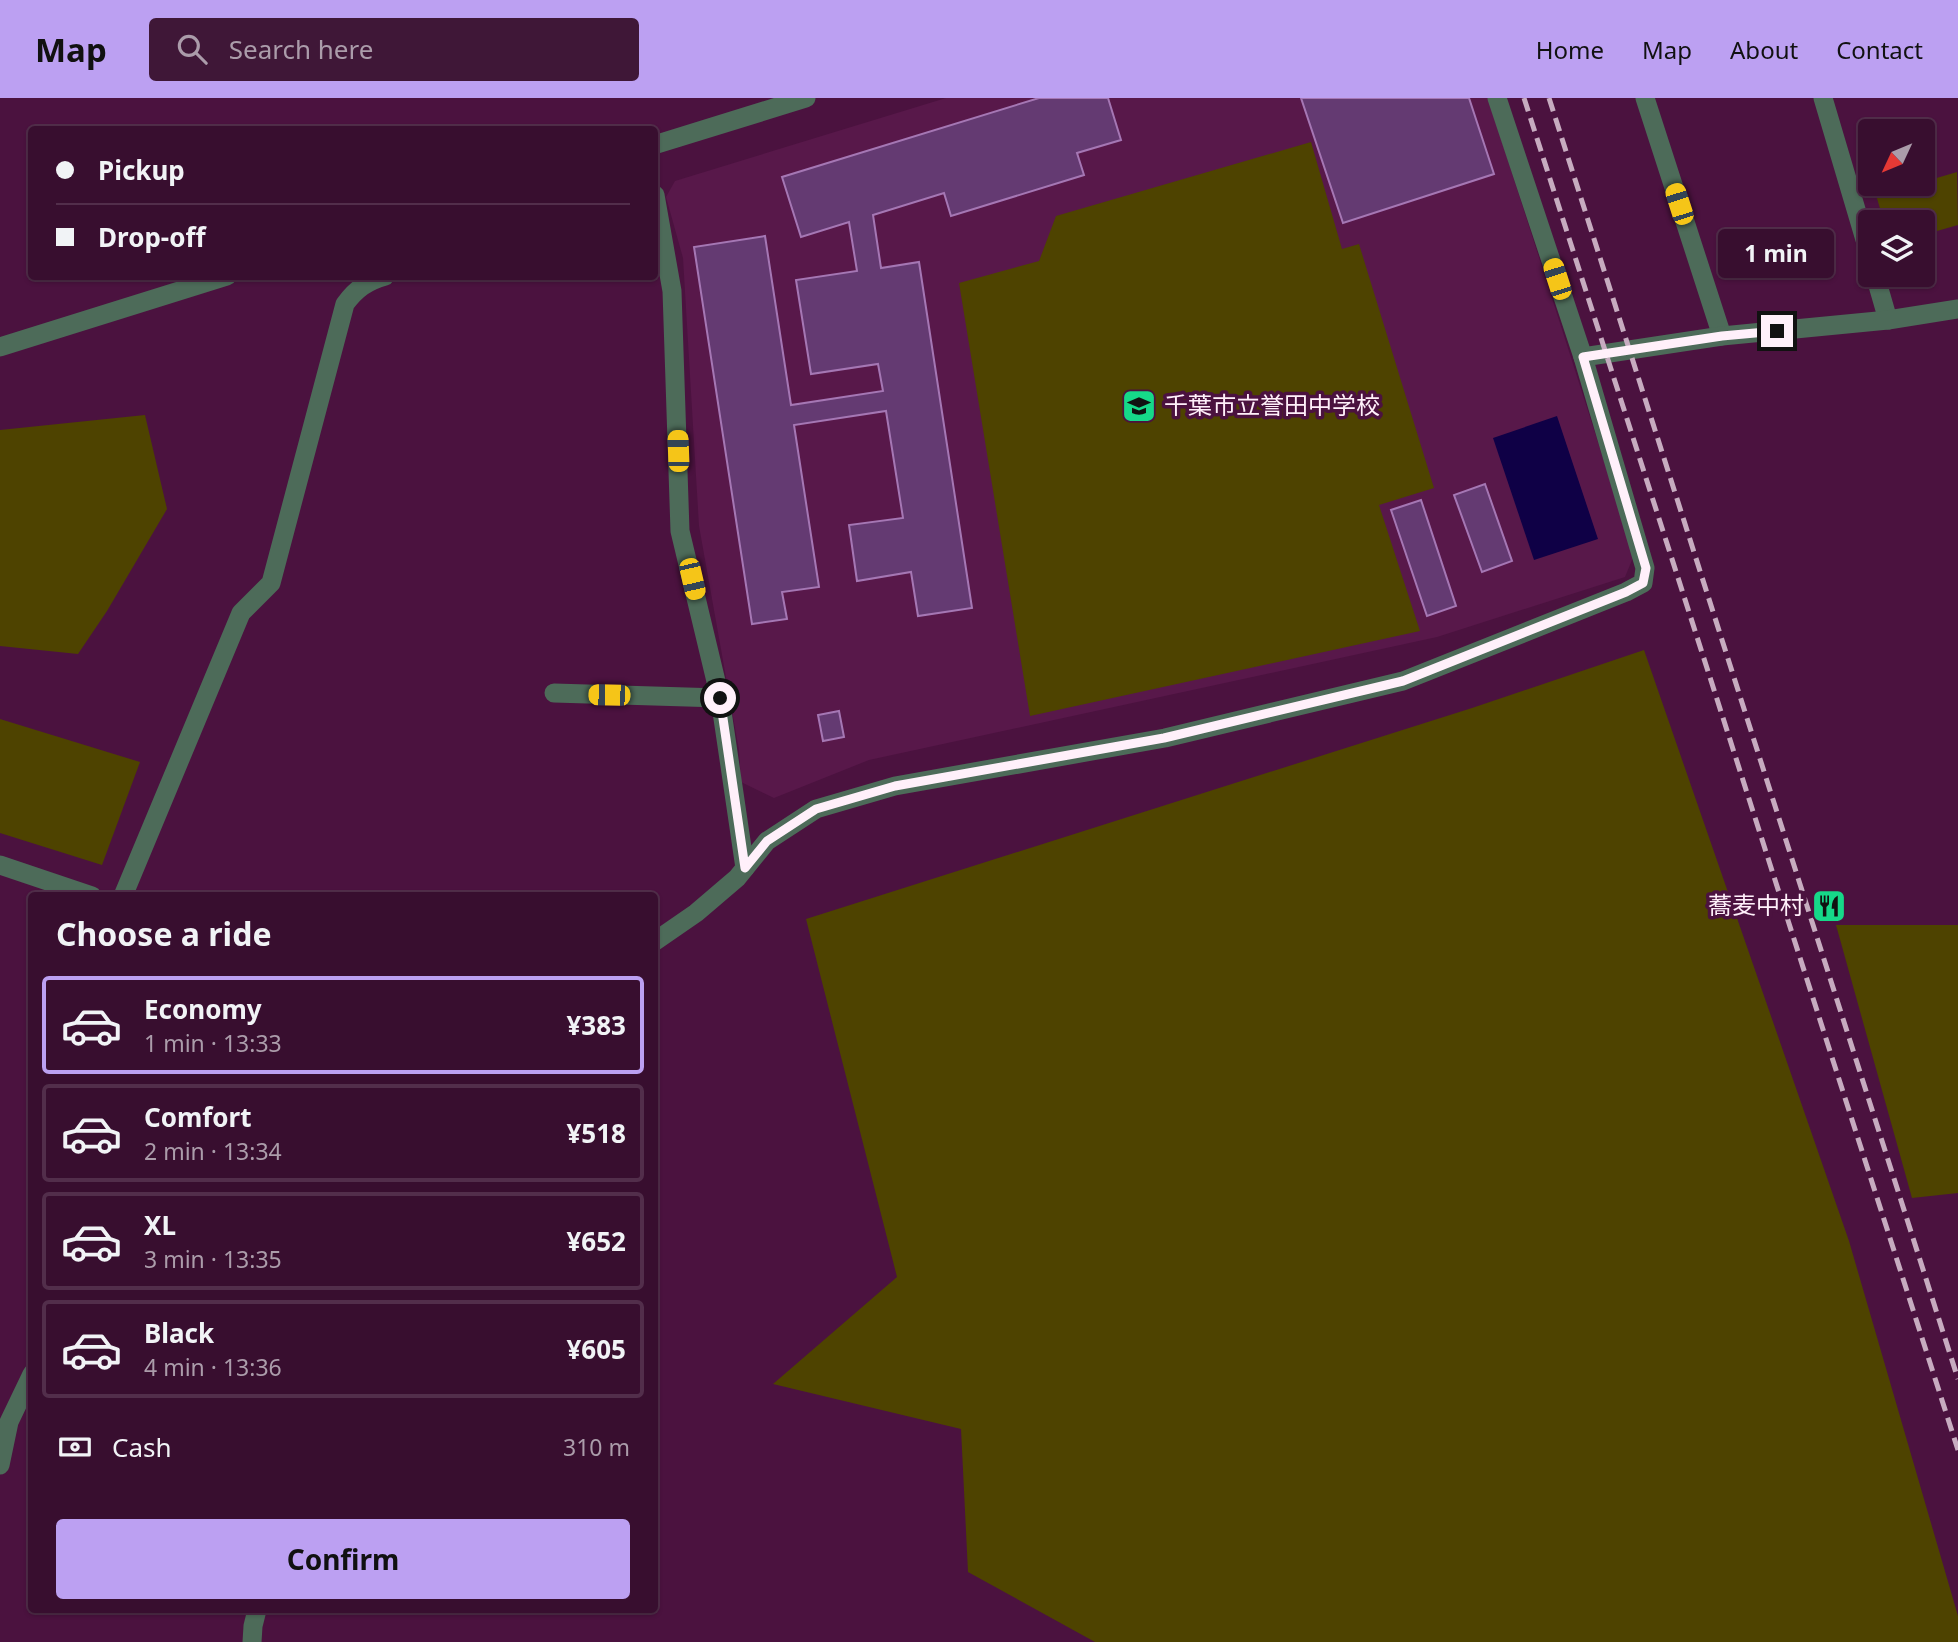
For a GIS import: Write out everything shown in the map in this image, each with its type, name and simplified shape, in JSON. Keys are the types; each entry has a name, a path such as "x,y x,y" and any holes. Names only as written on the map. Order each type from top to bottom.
{"street":[{"path":"658,144 806,98"},
{"path":"658,939 696,913 745,868 767,841 816,809 895,786 1164,738 1403,681 1643,583 1646,568 1583,357 1497,98"},
{"path":"1645,98 1722,336"},
{"path":"1823,98 1858,216"},
{"path":"658,216 672,291 680,531 720,698 745,868"},
{"path":"0,347 214,280"},
{"path":"125,892 241,613 271,583 345,304 353,293 371,280"},
{"path":"1878,287 1888,320"},
{"path":"1583,357 1722,336 1888,320 1958,309"},
{"path":"554,693 720,698"},
{"path":"0,865 80,892"},
{"path":"0,1465 9,1422 28,1382"},
{"path":"252,1642 256,1613"}],"shaded area":[{"name":"千葉市立誉田中学校","path":"946,98 1488,98 1634,555 1625,577 1437,637 869,760 774,798 741,782 739,750 699,526 683,258 666,197 675,181"},
{"path":"1311,142 1342,249 1359,244 1434,488 1379,505 1420,631 1030,716 959,283 1039,261 1056,216"},
{"path":"1957,172 1958,225 1935,232 1935,210 1880,210 1876,196 1936,196 1936,178"},
{"path":"145,415 167,509 107,611 78,654 0,646 0,430"},
{"path":"1557,416 1598,539 1534,560 1493,438"},
{"path":"1644,650 1849,1241 1958,1616 1958,1642 1095,1642 968,1572 961,1429 773,1384 897,1277 806,919 1472,708"},
{"path":"0,719 140,762 102,865 0,833"},
{"path":"1836,925 1958,925 1958,1193 1912,1198"}],"building":[{"path":"1039,98 1108,98 1121,140 1077,153 1084,175 951,216 944,193 873,215 881,268 919,262 972,608 918,616 911,572 857,581 849,525 903,518 886,411 794,425 819,587 782,592 787,619 752,624 694,247 765,236 791,405 883,391 878,364 811,374 796,280 857,271 849,222 801,237 782,177"},
{"path":"1301,98 1469,98 1494,174 1343,223"},
{"path":"1485,484 1512,561 1482,572 1454,495"},
{"path":"1421,500 1456,606 1427,616 1391,510"},
{"path":"839,711 844,737 823,741 818,715"}],"railway":[{"path":"1524,98 1958,1450"},
{"path":"1549,98 1958,1379"}],"place":[{"name":"千葉市立誉田中学校","path":"1139,406"},
{"name":"蕎麦中村","path":"1829,906"}],"route":[{"path":"720,698 745,868 767,841 816,809 895,786 1164,738 1403,681 1643,583 1646,568 1583,357 1722,336 1777,331"}]}
